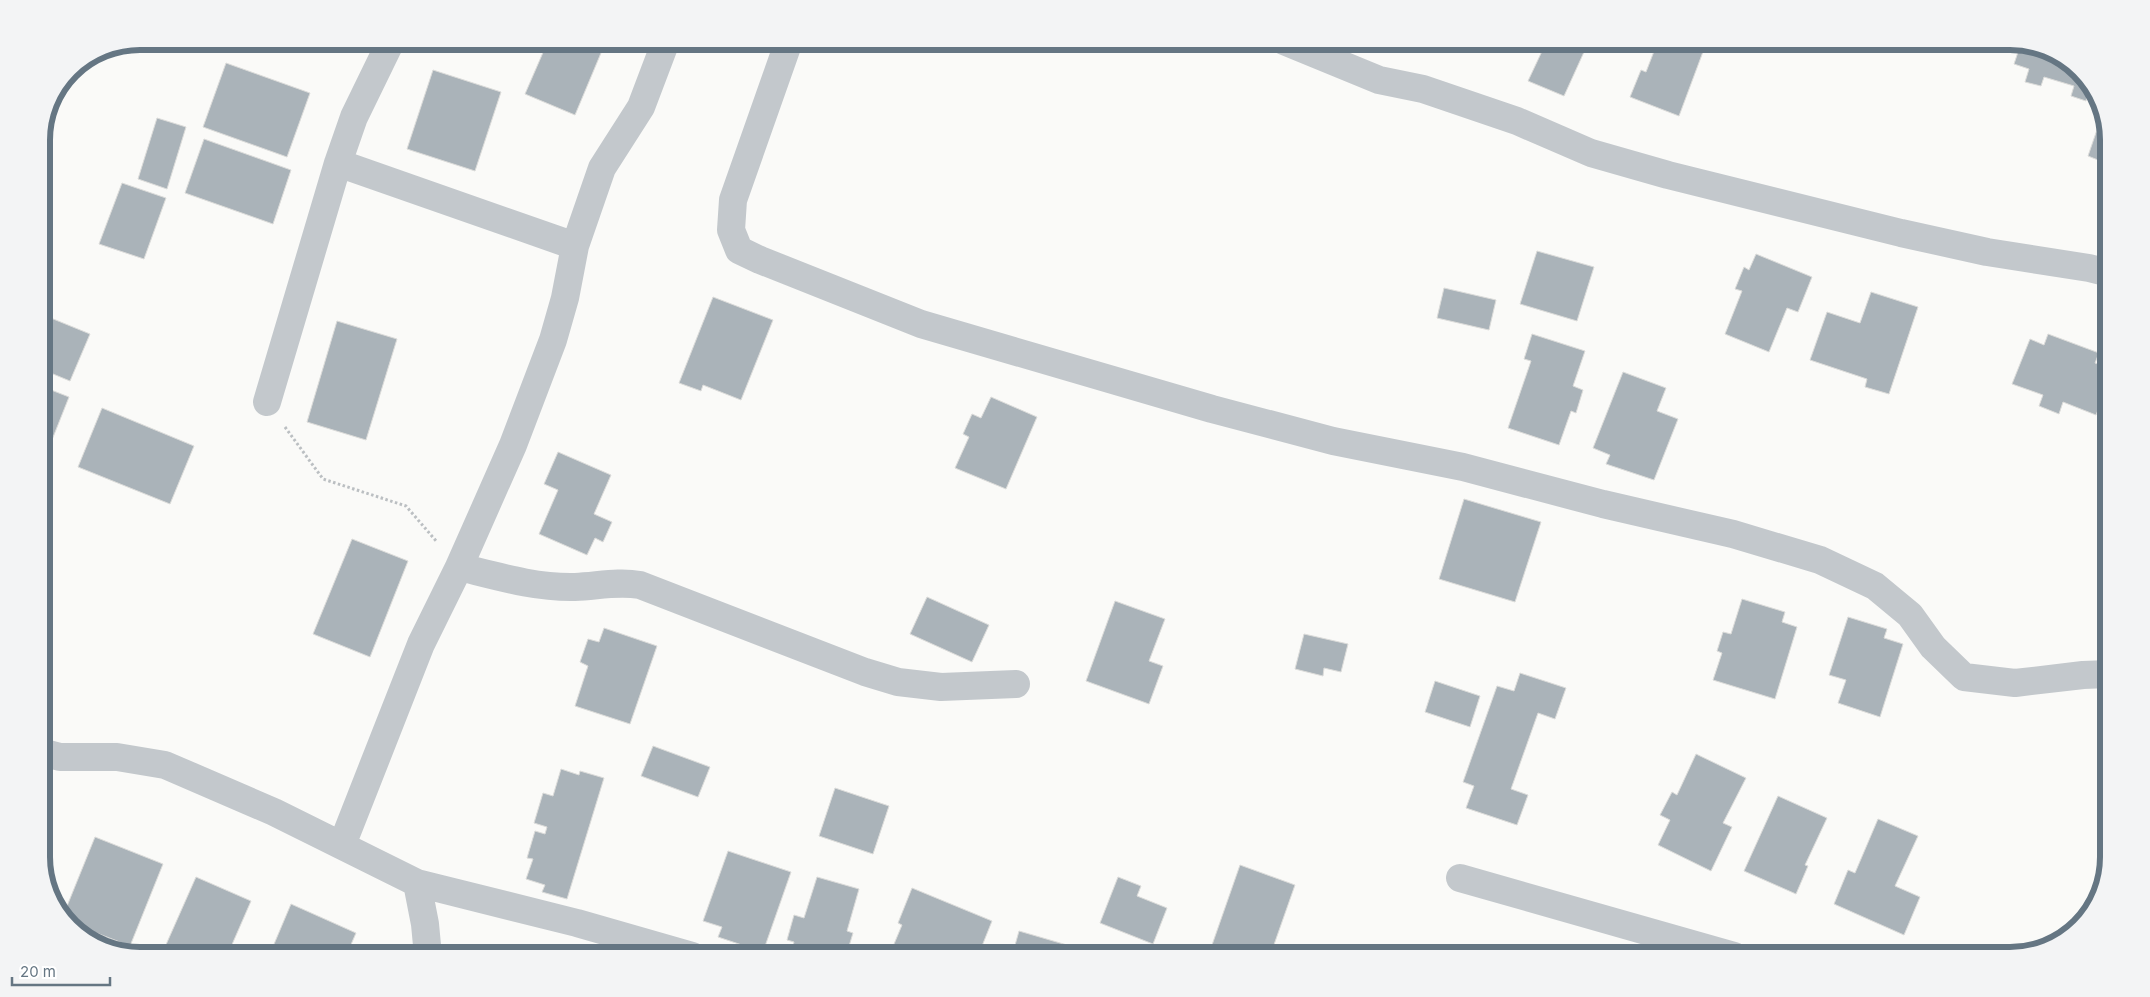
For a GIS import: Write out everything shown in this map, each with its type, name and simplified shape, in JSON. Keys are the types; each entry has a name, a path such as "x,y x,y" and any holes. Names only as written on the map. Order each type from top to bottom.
{"street":[{"path":"267,402 338,163 354,117 388,50"},
{"path":"342,845 421,644 513,445 553,340 565,298 574,246 602,168 641,107 663,50"},
{"path":"787,50 733,200 731,230 739,250 760,260 922,324 1212,409 1334,441 1463,467 1603,504 1733,534 1820,560 1875,586 1889,597 1910,615 1933,647 1964,678 2015,683 2100,674"},
{"path":"1306,50 1379,80 1423,89 1517,120 1591,153 1901,233 1987,252 2100,271"},
{"path":"338,163 574,246"},
{"path":"458,567 522,582 574,587 622,582 640,584 865,672 898,682 941,687 1016,684"},
{"path":"50,754 60,757 118,757 165,765 342,845 417,883 577,923 661,947"},
{"path":"1460,878 1702,947"},
{"path":"417,883 427,947"}],"path":[{"path":"267,402 324,479 406,506 458,567"}],"building":[{"path":"544,50 602,50 575,115 525,94"},
{"path":"1543,50 1585,50 1564,96 1528,81"},
{"path":"1655,50 1704,50 1679,116 1630,97 1641,70 1646,72"},
{"path":"2019,50 2034,53 2055,62 2074,76 2087,94 2086,101 2071,96 2074,86 2044,77 2041,86 2025,82 2029,69 2014,64"},
{"path":"226,63 310,93 287,157 203,127"},
{"path":"433,70 501,92 475,171 407,149"},
{"path":"157,118 186,127 167,189 138,179"},
{"path":"2099,125 2100,161 2088,156"},
{"path":"204,139 291,170 273,224 185,193"},
{"path":"122,183 166,198 144,259 99,244"},
{"path":"1537,251 1594,267 1577,321 1520,304"},
{"path":"1756,254 1812,277 1798,312 1787,308 1769,352 1725,334 1742,291 1735,289 1744,267 1749,270"},
{"path":"1444,288 1496,300 1489,330 1437,318"},
{"path":"1871,292 1918,307 1889,394 1865,387 1867,379 1810,360 1827,312 1860,323"},
{"path":"713,297 773,320 741,400 703,385 701,391 679,383"},
{"path":"50,318 90,334 70,381 50,373"},
{"path":"337,321 397,339 366,440 307,422"},
{"path":"1532,334 1585,351 1573,386 1583,390 1576,413 1571,411 1559,445 1508,428 1531,361 1524,359"},
{"path":"2048,334 2099,353 2095,363 2100,365 2100,405 2096,415 2063,402 2059,414 2039,406 2043,395 2012,384 2030,339 2044,345"},
{"path":"1623,372 1666,388 1657,411 1678,419 1654,480 1606,464 1610,455 1593,448"},
{"path":"50,390 69,397 50,445"},
{"path":"991,397 1037,417 1006,489 955,468 969,437 963,434 972,414 981,418"},
{"path":"102,408 194,446 170,504 78,467"},
{"path":"558,452 611,475 594,514 612,522 603,542 595,538 587,555 539,534 558,490 544,484"},
{"path":"1464,499 1541,522 1515,602 1439,579"},
{"path":"352,539 408,561 370,657 313,634"},
{"path":"927,597 989,625 972,662 910,634"},
{"path":"1742,599 1785,612 1782,622 1797,627 1775,699 1713,680 1722,653 1717,651 1723,632 1731,634"},
{"path":"1115,601 1165,619 1149,661 1163,666 1149,704 1086,681"},
{"path":"1848,617 1887,629 1884,638 1903,644 1880,717 1838,703 1846,680 1829,675"},
{"path":"604,628 657,646 630,724 575,706 588,666 580,662 588,639 599,642"},
{"path":"1304,634 1348,644 1341,672 1324,668 1323,676 1295,669"},
{"path":"1520,673 1566,688 1555,719 1538,713 1511,789 1528,795 1517,825 1466,808 1474,786 1463,782 1497,686 1514,691"},
{"path":"1435,681 1480,696 1470,727 1425,712"},
{"path":"653,746 710,767 698,797 641,776"},
{"path":"1696,754 1746,778 1723,823 1732,827 1711,871 1658,845 1670,820 1660,815 1672,792 1677,795"},
{"path":"561,769 579,775 580,771 604,778 567,899 542,892 545,885 526,879 533,859 527,858 535,831 545,834 547,827 534,823 543,793 553,796"},
{"path":"835,788 889,806 873,854 819,836"},
{"path":"1778,796 1827,818 1805,865 1808,866 1796,894 1744,871"},
{"path":"1878,819 1918,836 1895,886 1920,897 1904,935 1834,904 1848,870 1855,873"},
{"path":"95,837 163,864 130,946 86,929 66,908"},
{"path":"728,851 791,872 765,947 748,947 718,937 722,927 703,921"},
{"path":"1240,865 1295,885 1273,947 1217,947 1212,945"},
{"path":"196,877 251,901 231,947 165,947"},
{"path":"817,877 859,889 847,931 853,933 849,947 793,947 794,942 787,940 794,915 804,918"},
{"path":"1118,877 1141,886 1137,896 1167,908 1153,944 1100,923"},
{"path":"912,888 992,921 982,947 893,947 902,925 898,923"},
{"path":"291,904 356,933 350,947 273,947"},
{"path":"1019,931 1067,945 1066,947 1015,947"}]}
